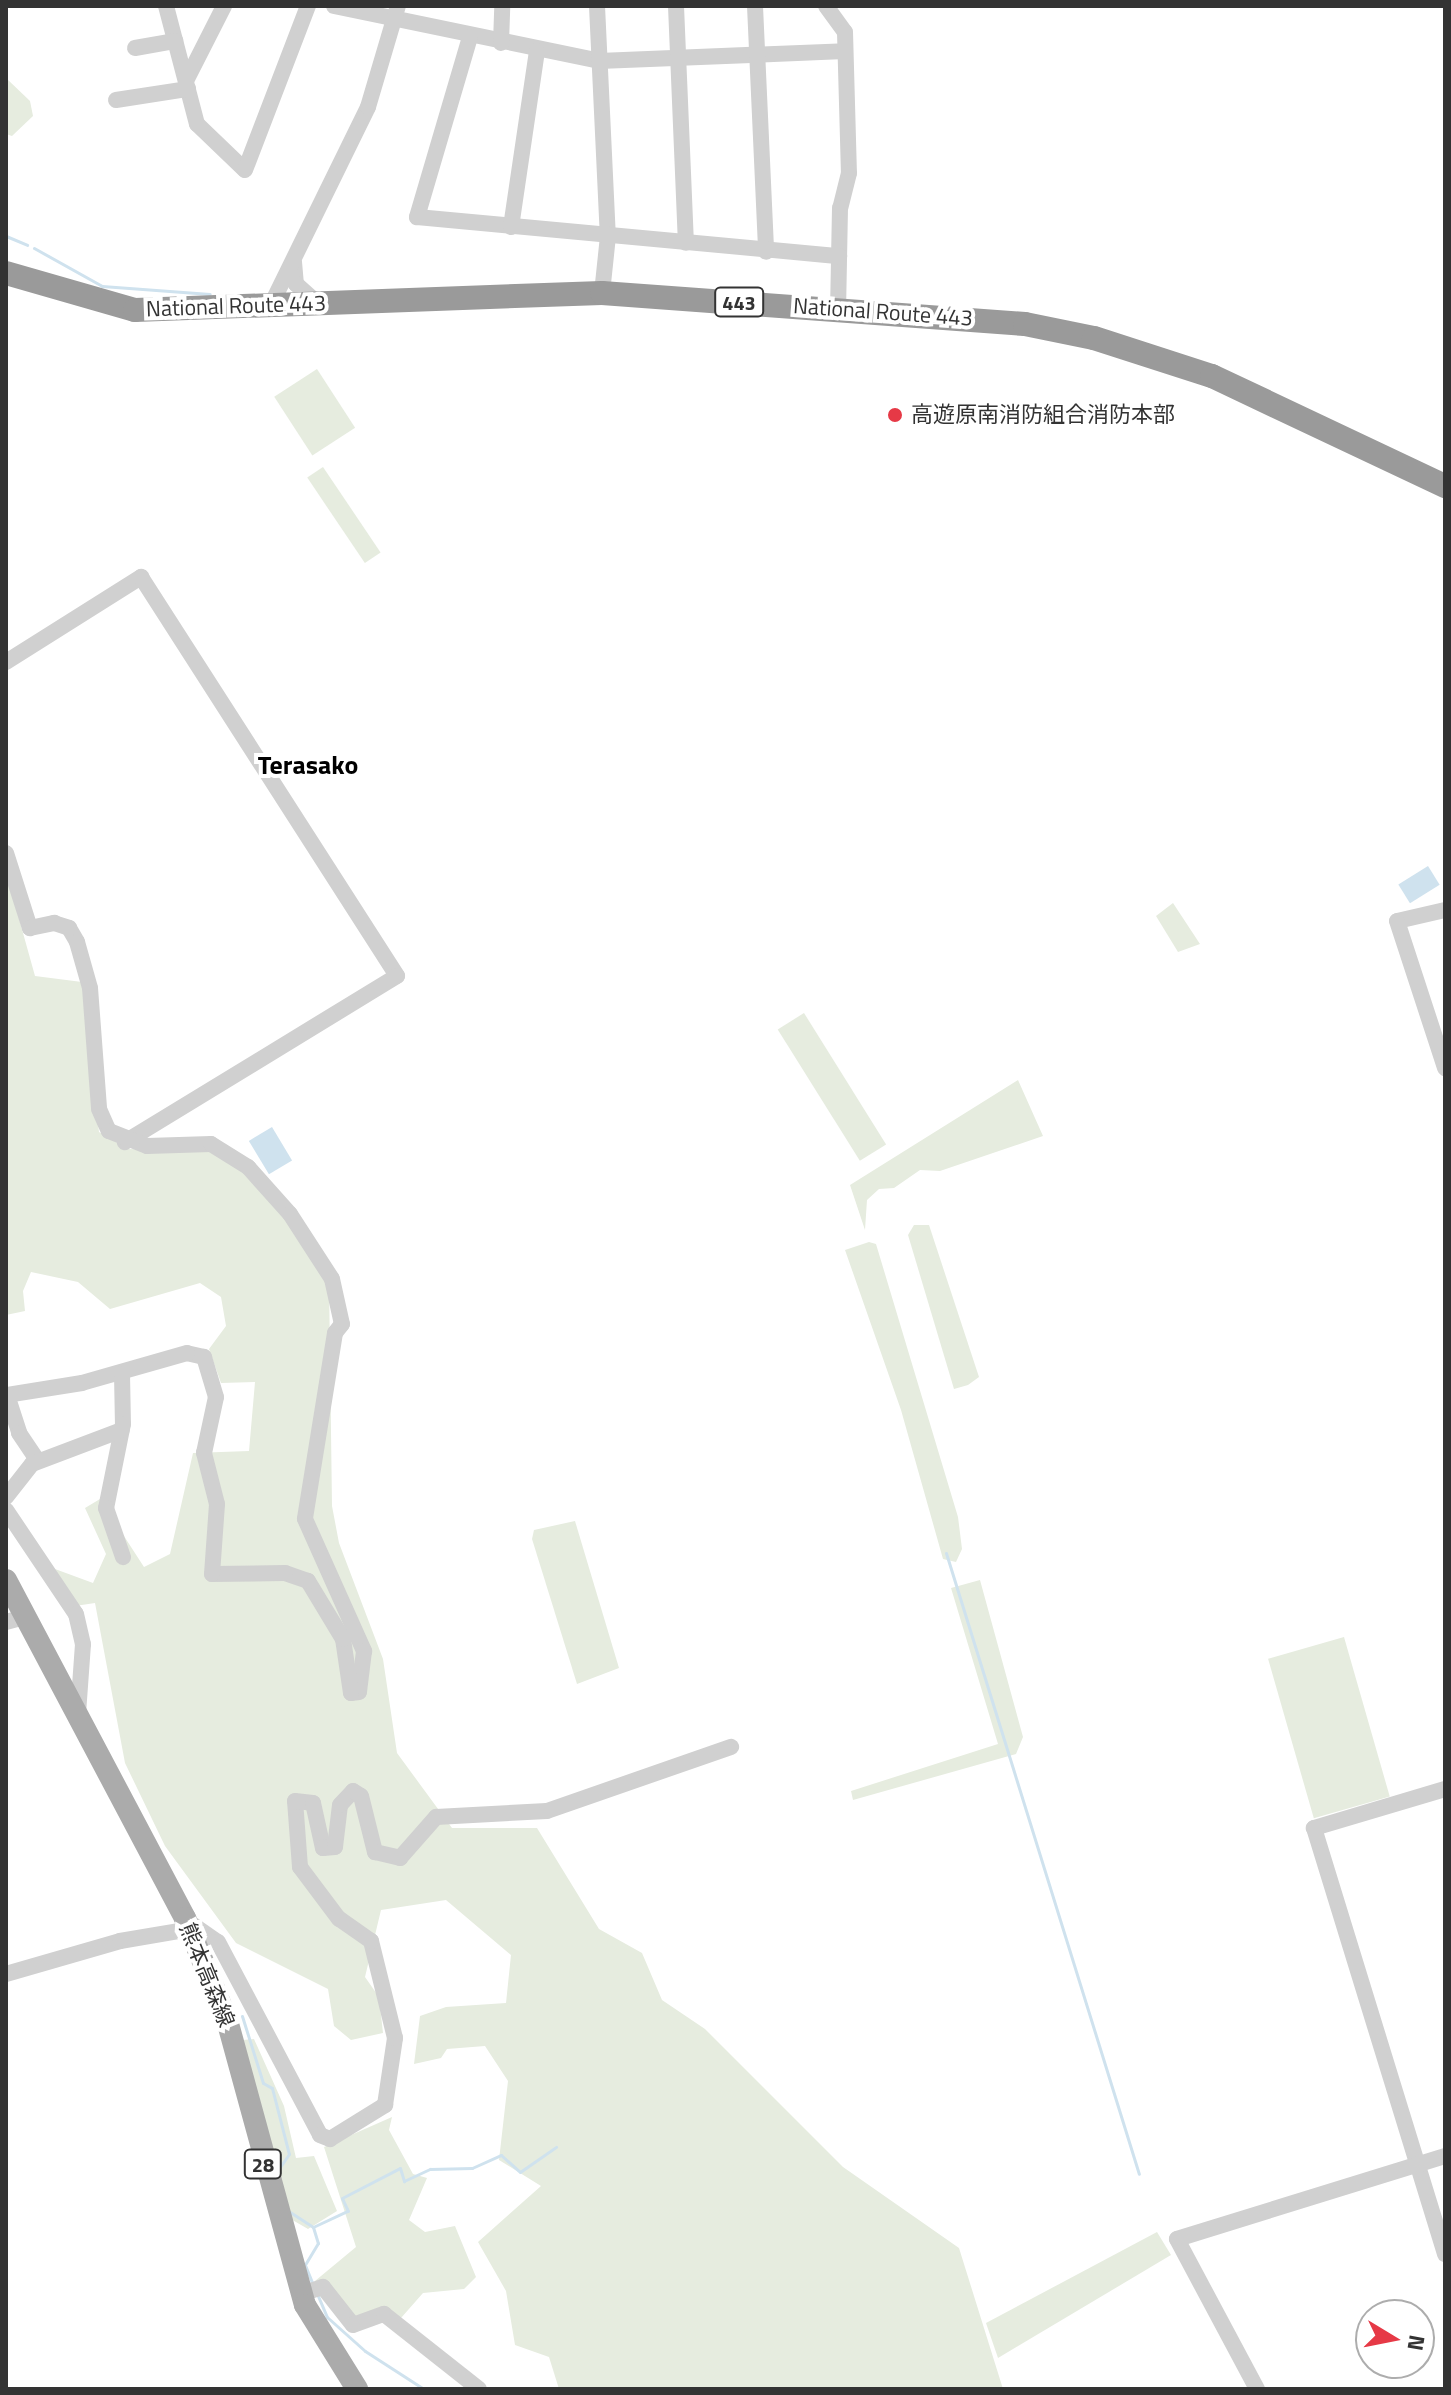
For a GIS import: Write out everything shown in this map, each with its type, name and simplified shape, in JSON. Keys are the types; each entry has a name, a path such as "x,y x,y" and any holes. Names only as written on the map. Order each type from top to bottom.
{"highway":[{"name":"National Route 443","path":"6,273 135,310 602,293 1025,324 1094,338 1212,376 1445,486"}],"main road":[{"name":"熊本高森線","path":"6,1580 15,1620 78,1717 187,1924 227,2020 301,2294 357,2389"}],"street":[{"path":"166,6 197,124 245,170 308,6"},
{"path":"187,85 224,6"},
{"path":"334,6 396,14 470,37 599,61 845,51"},
{"path":"501,43 502,6"},
{"path":"597,6 608,236 602,293"},
{"path":"676,6 686,243"},
{"path":"755,6 766,252"},
{"path":"826,6 844,27 845,51 849,173 839,256 838,308"},
{"path":"271,305 368,107 396,14"},
{"path":"470,37 417,217 766,252 839,256"},
{"path":"135,48 175,41"},
{"path":"511,227 537,51"},
{"path":"116,100 187,85"},
{"path":"294,261 296,284 316,302"},
{"path":"6,662 141,577 397,976 125,1142"},
{"path":"6,853 30,928 54,923 69,928 77,942 90,988 99,1109 109,1131 125,1142 201,1142 248,1167 290,1214 332,1279 342,1324 335,1333 305,1519 364,1651 359,1692 351,1693 343,1639 308,1581 285,1573 212,1574 217,1504 204,1453 216,1397 210,1362 187,1353 122,1374 7,1395 19,1433 38,1461"},
{"path":"1444,1062 1397,921 1445,910"},
{"path":"122,1374 122,1430 106,1508 123,1557"},
{"path":"6,1497 38,1461 122,1430"},
{"path":"6,1510 76,1614 83,1644 78,1717"},
{"path":"6,1974 187,1924 218,1942 320,2135 330,2139 385,2105 395,2038 371,1941 339,1919 300,1867 295,1801 313,1803 323,1848 335,1847 340,1805 353,1791 361,1796 375,1852 400,1858 436,1817 547,1811 731,1747"},
{"path":"1445,1789 1314,1828 1445,2254"},
{"path":"1257,2389 1177,2239 1445,2156"},
{"path":"301,2294 323,2287 353,2325 384,2314 479,2389"}],"shaded area":[{"path":"6,78 30,101 33,116 12,136 6,134"},
{"path":"317,369 355,428 312,455 274,397"},
{"path":"323,467 381,552 365,563 307,478"},
{"path":"6,872 35,976 82,982 99,1132 128,1149 213,1151 246,1172 288,1219 329,1280 332,1506 339,1543 383,1659 397,1753 452,1828 537,1828 599,1929 642,1953 662,2000 705,2029 843,2167 959,2248 1003,2389 559,2389 549,2357 515,2345 506,2291 478,2242 541,2186 499,2160 508,2081 485,2046 447,2049 441,2058 414,2064 420,2016 446,2007 506,2003 511,1955 446,1900 381,1910 365,1977 379,1997 383,2033 351,2040 334,2026 328,1989 236,1943 165,1846 125,1763 95,1603 75,1606 55,1569 93,1583 106,1554 85,1508 100,1499 144,1567 170,1554 193,1453 249,1451 255,1382 221,1383 209,1349 226,1326 221,1297 200,1283 110,1309 78,1282 31,1272 23,1291 25,1311 6,1315"},
{"path":"1173,903 1200,944 1178,952 1156,916"},
{"path":"804,1013 886,1144 860,1161 778,1029"},
{"path":"1018,1080 1043,1136 940,1171 920,1170 894,1188 879,1189 867,1200 865,1230 850,1185"},
{"path":"914,1225 929,1225 979,1377 968,1385 954,1389 908,1235"},
{"path":"869,1242 876,1244 958,1517 962,1549 956,1562 943,1559 901,1410 845,1250"},
{"path":"575,1521 619,1668 577,1684 532,1539 534,1530"},
{"path":"980,1580 1023,1737 1016,1754 853,1800 851,1791 998,1744 951,1588"},
{"path":"1344,1637 1390,1797 1314,1818 1268,1659"},
{"path":"254,2039 284,2106 296,2158 314,2156 337,2211 308,2229 289,2218 243,2040"},
{"path":"392,2117 389,2130 413,2174 427,2178 409,2220 425,2232 455,2226 476,2277 464,2289 423,2293 401,2318 354,2319 315,2281 356,2247 324,2147"},
{"path":"1157,2232 1171,2255 998,2358 986,2323"}],"water":[{"path":"1428,866 1440,885 1410,903 1398,885"},
{"path":"272,1127 292,1160 269,1174 249,1141"}],"waterway":[{"path":"6,236 27,245"},
{"path":"34,248 102,286 210,294"},
{"path":"946,1553 1139,2174"},
{"path":"242,2016 263,2083 272,2088 289,2154 278,2170"},
{"path":"313,2227 348,2211 342,2198 400,2168 404,2181 430,2169 472,2168 501,2155 520,2172 556,2147"},
{"path":"290,2212 313,2227 318,2243 305,2265 313,2285"},
{"path":"318,2296 327,2317 365,2351 424,2389"}],"place":[{"name":"高遊原南消防組合消防本部","path":"895,415"}],"district":[{"name":"Terasako","path":"308,765"}]}
